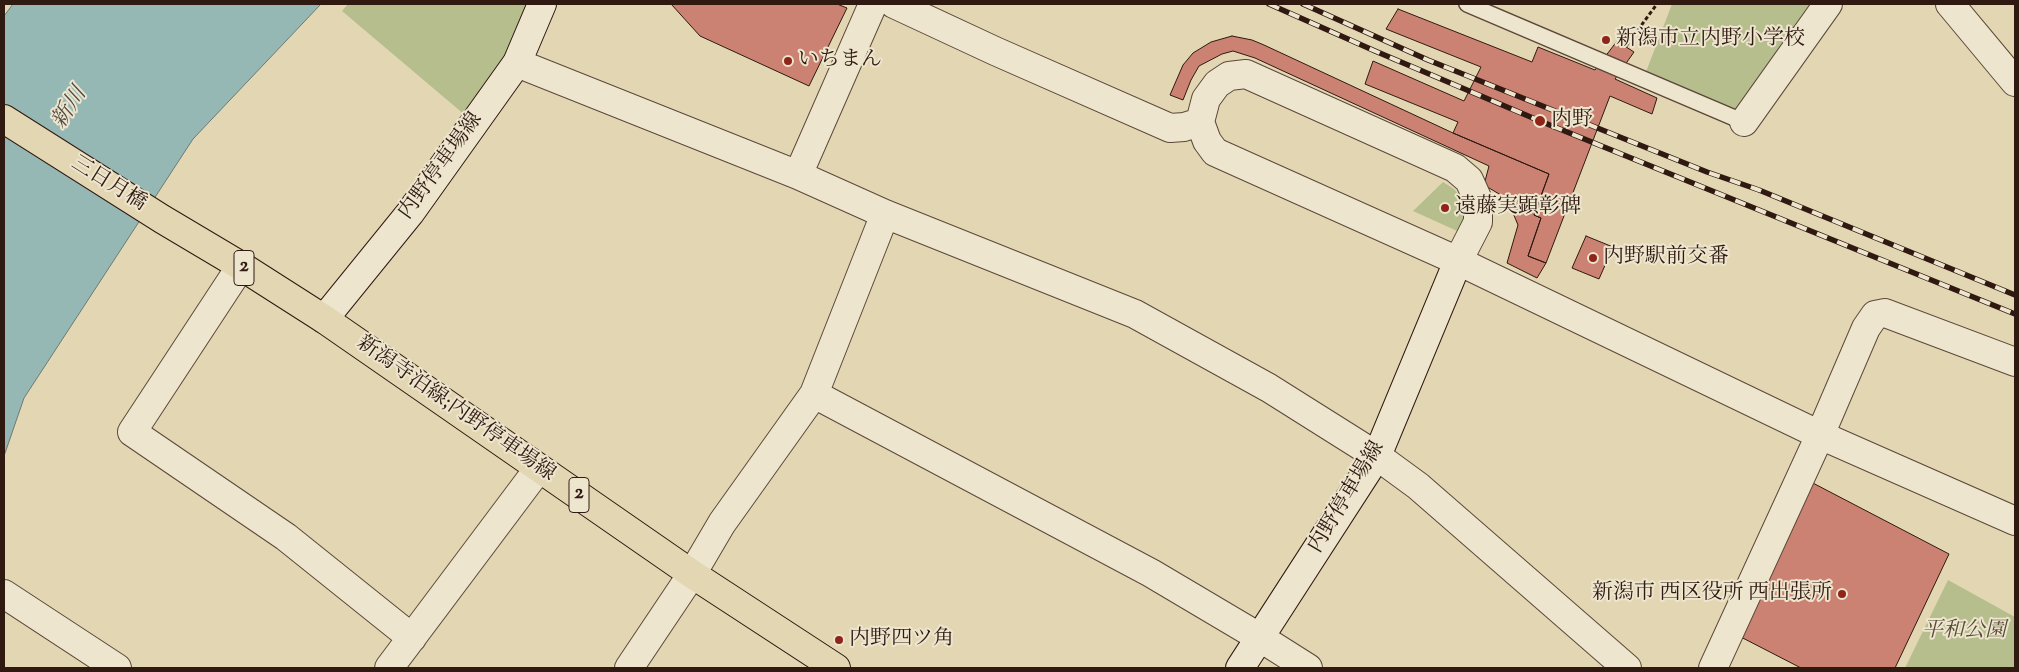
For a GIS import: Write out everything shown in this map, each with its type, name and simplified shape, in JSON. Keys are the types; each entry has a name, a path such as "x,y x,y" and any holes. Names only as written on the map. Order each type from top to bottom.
{"main road":[{"name":"三日月橋","path":"4,119 162,219 241,266"},
{"name":"2","path":"241,266 324,319"},
{"name":"新潟寺泊線;内野停車場線","path":"324,319 692,574 836,668"}],"street":[{"name":"内野停車場線","path":"324,319 410,213 517,63 542,4"},
{"path":"798,175 873,4"},
{"path":"894,4 994,51 1170,128 1184,127 1200,122 1207,141 1215,152 1458,261 1820,436 2015,521"},
{"path":"1744,122 1828,4"},
{"path":"1950,4 2015,82"},
{"path":"517,63 798,175 885,214 1135,314 1269,388 1377,456 1418,486 1627,668"},
{"name":"内野停車場線","path":"1200,122 1206,99 1217,84 1229,76 1246,74 1455,168 1469,180 1478,200 1478,222 1458,261 1377,456 1240,668"},
{"path":"629,668 692,574 722,523 814,394 885,214"},
{"path":"241,266 132,432 286,537 412,638"},
{"path":"1713,668 1820,436 1866,328 1875,315 1885,313 2015,362"},
{"path":"814,394 1151,573 1308,668"},
{"path":"390,668 539,468"},
{"path":"4,594 117,668"}],"lane":[{"path":"1467,4 1744,122"}],"path":[{"path":"1626,46 1657,4"}],"green space":[{"path":"348,4 534,4 472,121 342,11"},
{"path":"1672,4 1816,4 1740,112 1644,77"},
{"path":"1443,182 1454,189 1461,198 1466,217 1466,235 1413,211"},
{"name":"平和公園","path":"1948,580 2015,617 2015,668 1905,668"}],"water":[{"name":"新川","path":"13,4 321,4 193,139 24,398 4,456 4,16"}],"building":[{"name":"いちまん","path":"671,4 837,4 847,8 809,86 700,36"},
{"path":"1398,9 1532,62 1538,47 1595,70 1617,41 1634,52 1615,79 1657,98 1652,114 1610,96 1546,263 1528,256 1541,218 1534,215 1549,174 1453,133 1458,122 1365,84 1373,61 1464,101 1481,67 1386,29"},
{"path":"1232,36 1252,40 1264,45 1453,133 1549,174 1534,215 1541,218 1528,256 1546,263 1537,278 1507,263 1518,225 1513,213 1516,204 1484,185 1489,166 1255,58 1233,51 1222,54 1199,66 1183,100 1170,95 1183,65 1193,53 1211,42"},
{"name":"内野駅前交番","path":"1586,236 1613,247 1599,279 1572,268"},
{"name":"新潟市 西区役所 西出張所","path":"1809,481 1949,554 1895,668 1801,668 1735,634"}],"railway":[{"path":"1269,4 1540,121 2015,314"},
{"path":"1303,4 1428,60 1707,172 1759,190 2015,295"}],"place":[{"name":"新潟市立内野小学校","path":"1606,40"},
{"name":"いちまん","path":"788,61"},
{"name":"内野","path":"1540,121"},
{"name":"遠藤実顕彰碑","path":"1445,208"},
{"name":"内野駅前交番","path":"1593,258"},
{"name":"新潟市 西区役所 西出張所","path":"1842,594"},
{"name":"内野四ツ角","path":"839,640"}]}
